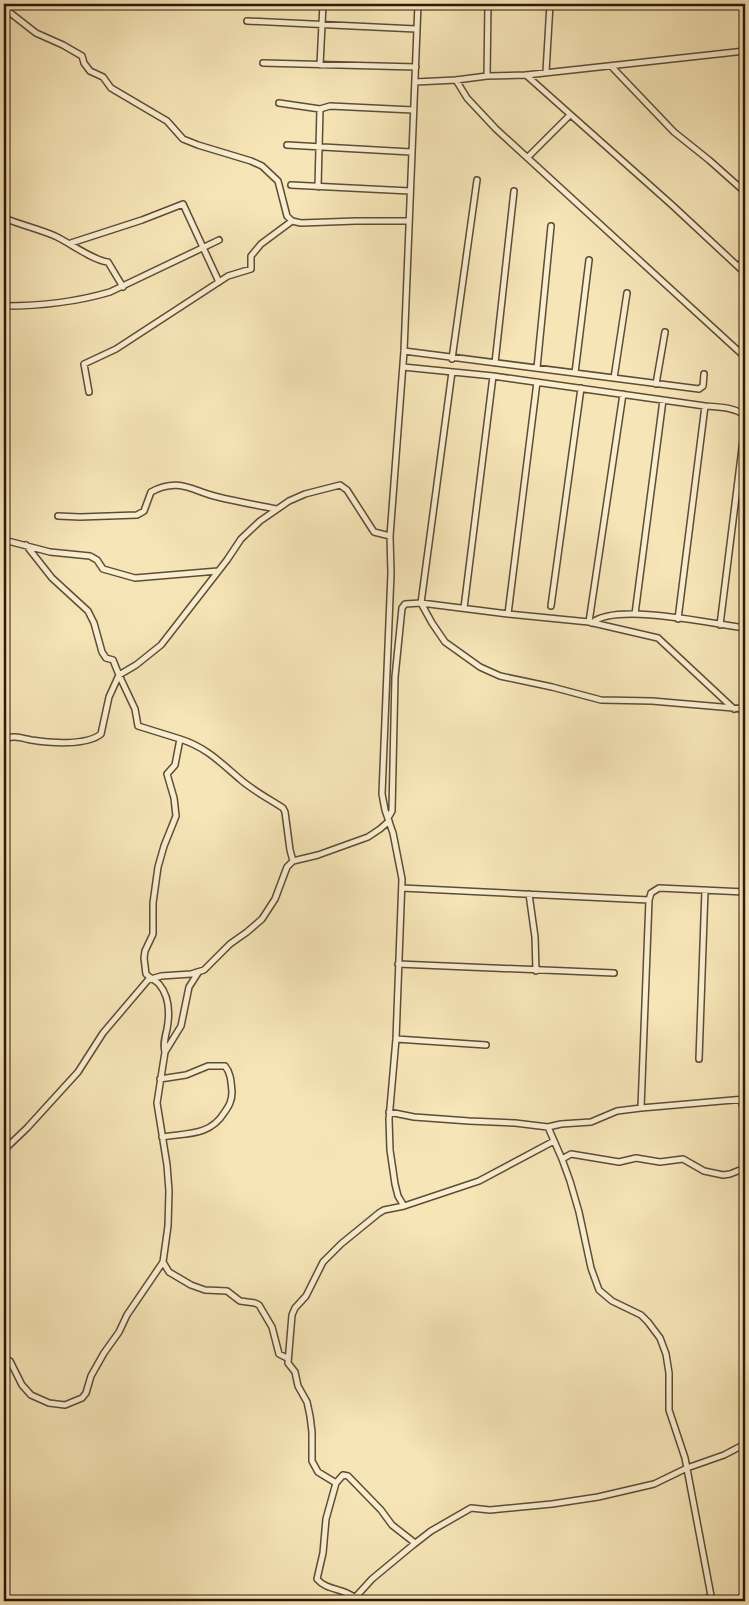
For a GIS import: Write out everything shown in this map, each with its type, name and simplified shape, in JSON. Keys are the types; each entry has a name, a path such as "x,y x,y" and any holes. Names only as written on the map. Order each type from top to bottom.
{"street":[{"path":"320,65 324,4"},
{"path":"404,1206 398,1196 395,1184 390,1150 389,1112 396,1039 402,888 400,864 382,794 391,573 390,536 404,352 418,4"},
{"path":"487,76 488,4"},
{"path":"546,72 550,4"},
{"path":"4,8 36,33 63,44 82,56 84,63 90,71 103,77 111,88 167,121 184,139 198,146 245,159 262,166 278,181 287,216 292,221 301,223 409,221"},
{"path":"247,21 416,29"},
{"path":"414,82 526,75 745,51"},
{"path":"263,63 416,67"},
{"path":"612,66 674,132 745,192"},
{"path":"526,75 745,273"},
{"path":"456,80 467,98 496,129 745,357"},
{"path":"279,103 320,109 330,106 413,110"},
{"path":"318,187 320,109"},
{"path":"528,157 570,115"},
{"path":"287,145 411,152"},
{"path":"452,359 477,180"},
{"path":"291,186 410,191"},
{"path":"495,363 514,191"},
{"path":"71,243 142,220 183,204 220,282"},
{"path":"4,206 4,231"},
{"path":"5,219 71,243 100,261 109,263 123,287"},
{"path":"89,392 84,364 116,349 197,298 228,276 251,270 250,256 261,244 292,221"},
{"path":"537,368 551,226"},
{"path":"4,306 24,306 94,297 123,287 218,240"},
{"path":"739,266 745,259"},
{"path":"575,373 589,260"},
{"path":"614,378 627,294"},
{"path":"656,384 665,332"},
{"path":"404,352 700,389 703,386 704,374"},
{"path":"403,367 493,376 730,409 743,413 745,416"},
{"path":"452,372 421,602 445,642 480,667 500,676 601,700 652,701 745,709"},
{"path":"464,608 493,376"},
{"path":"508,614 537,382"},
{"path":"551,606 581,388"},
{"path":"590,622 622,394"},
{"path":"635,614 663,400"},
{"path":"678,619 705,406"},
{"path":"720,625 745,424"},
{"path":"4,739 10,737 62,742 85,741 102,734 109,697 119,675 136,665 161,645 241,539 260,521 289,501 305,494 340,485 348,490 374,532 390,536"},
{"path":"58,516 137,515 144,511 151,492 172,486 186,486 215,497 276,510"},
{"path":"4,540 50,552 90,556 97,560 103,569 135,578 218,571"},
{"path":"26,545 52,578 88,611 94,623 102,652 106,658 113,660 135,709 138,726 193,743 205,749 260,794 283,808 286,812 293,861"},
{"path":"4,1150 27,1128 78,1072 103,1033 151,978 198,973 204,970 230,944 262,919 275,898 287,867 293,861 318,855 368,836 380,829 388,819 392,811 395,677 402,608 405,604 421,602 508,614 590,622 658,638 734,709"},
{"path":"590,622 603,616 635,614 745,628"},
{"path":"4,1359 10,1361 22,1385 31,1395 50,1403 65,1406 82,1398 86,1393 91,1376 119,1332 126,1315 163,1262 168,1226 169,1191 157,1103 170,1011 165,992 146,972 144,958 153,934 158,867 176,816 168,774 175,765 180,739"},
{"path":"402,888 649,900"},
{"path":"641,1108 649,900 651,893 659,888 745,892"},
{"path":"699,1059 705,890"},
{"path":"530,894 535,937 536,971"},
{"path":"398,964 614,973"},
{"path":"165,1052 181,1026 189,987 198,973"},
{"path":"396,1039 486,1045"},
{"path":"160,1079 186,1075 208,1066 225,1066 229,1070 231,1078 232,1097 230,1104 215,1125 201,1132 162,1137"},
{"path":"389,1112 414,1117 515,1123 548,1127 560,1124 591,1122 617,1112 641,1108 743,1099 745,1116"},
{"path":"548,1127 562,1159 579,1212 591,1268 599,1290 612,1301 641,1315 654,1329 664,1347 669,1373 669,1410 687,1468 711,1598 702,1601"},
{"path":"336,1483 318,1472 312,1461 312,1432 307,1402 298,1386 295,1372 289,1365 287,1358 292,1315 295,1308 306,1296 322,1262 379,1213 478,1181 554,1141"},
{"path":"562,1159 571,1154 619,1162 638,1158 660,1162 682,1159 704,1171 723,1175 745,1168"},
{"path":"163,1262 169,1272 191,1285 205,1290 227,1291 240,1301 255,1303 259,1306 272,1327 279,1354 287,1358"},
{"path":"415,1543 392,1525 381,1510 348,1476 343,1475 336,1483 326,1519 323,1553 317,1579 326,1586 350,1593 354,1600 372,1579 415,1543 472,1508 498,1509 598,1497 654,1484 687,1468 724,1455 745,1444"}]}
